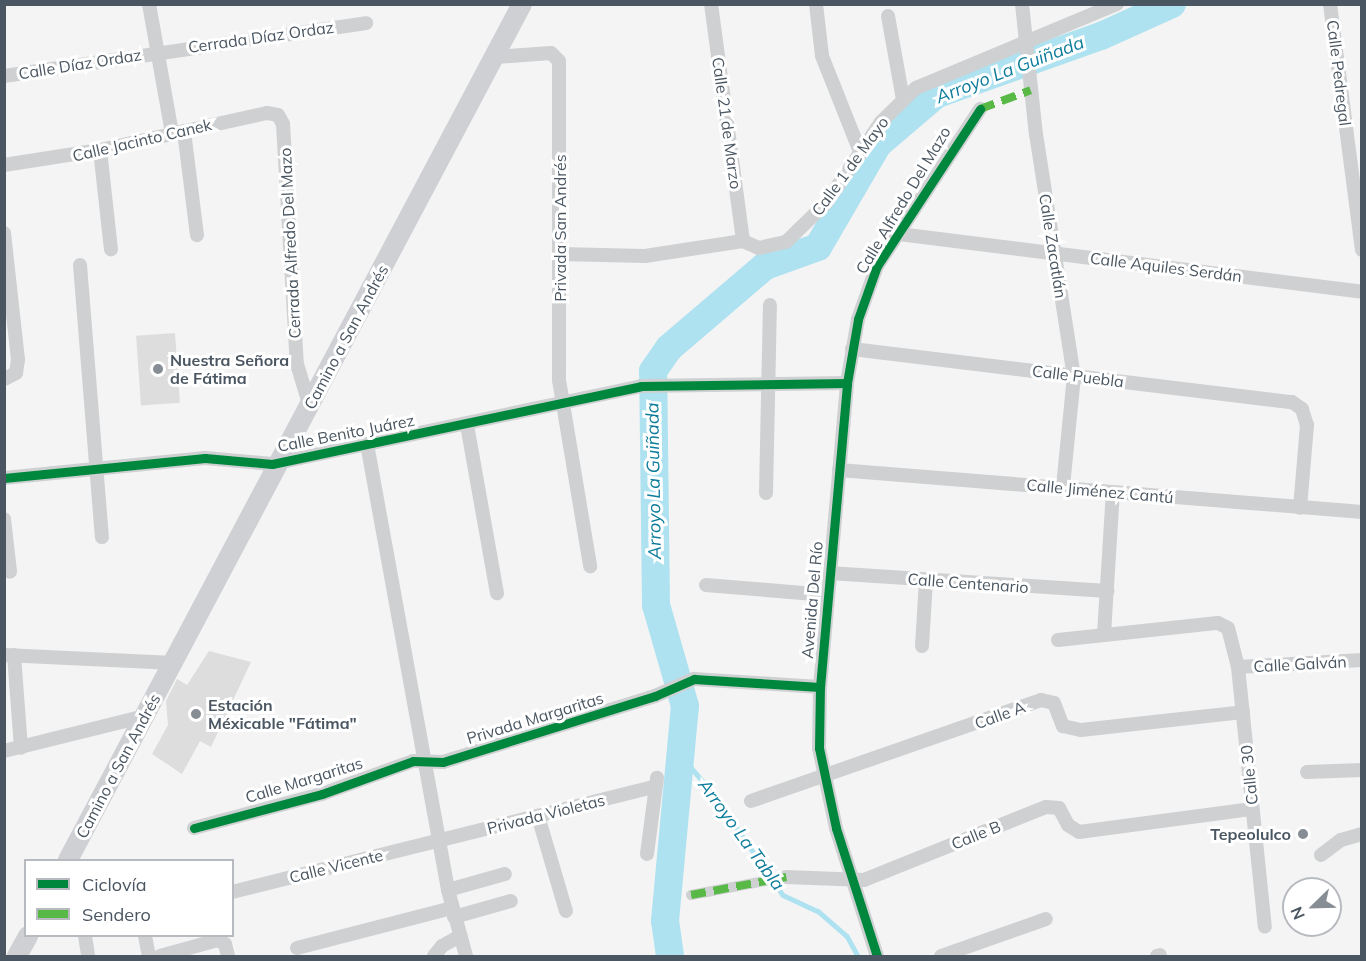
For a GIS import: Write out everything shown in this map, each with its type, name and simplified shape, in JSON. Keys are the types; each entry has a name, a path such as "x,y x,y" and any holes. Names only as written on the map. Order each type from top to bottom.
{"main road":[{"name":"Camino a San Andrés","path":"69,859 282,461 522,4"},
{"path":"17,957 27,937"}],"street":[{"path":"149,4 155,51 178,132 196,234"},
{"name":"Calle 21 de Marzo","path":"711,4 743,241"},
{"path":"816,4 822,56 861,154"},
{"name":"Calle Zacatlán","path":"1022,4 1029,78 1074,376 1063,488"},
{"name":"Calle 1 de Mayo","path":"560,254 645,256 743,241 759,248 794,237 826,203 881,122 903,99 934,78 1026,46 1117,4"},
{"name":"Calle Pedregal","path":"1330,4 1362,250"},
{"path":"888,16 903,99"},
{"name":"Cerrada Díaz Ordaz","path":"155,51 366,23"},
{"name":"Calle Díaz Ordaz","path":"4,76 155,51"},
{"name":"Privada San Andrés","path":"496,57 543,53 556,56 561,73 562,401 590,566"},
{"name":"Calle Alfredo Del Mazo","path":"847,383 852,349 869,284 967,124 980,109"},
{"name":"Calle Jacinto Canek","path":"4,165 100,150 267,112 278,115"},
{"name":"Cerrada Alfredo Del Mazo","path":"278,115 283,124 297,364 310,407"},
{"path":"100,150 111,249"},
{"path":"4,233 18,359 16,373 4,379"},
{"name":"Calle Aquiles Serdán","path":"899,234 1362,292"},
{"path":"81,265 102,537"},
{"path":"766,493 765,383 770,305"},
{"name":"Calle Puebla","path":"852,349 1285,400 1302,409 1307,425 1300,508"},
{"path":"765,383 847,383"},
{"name":"Calle Benito Juárez","path":"4,477 205,458 263,464 467,425 562,401 641,386 765,383"},
{"name":"Avenida Del Río","path":"847,383 820,687 823,778 851,881 875,956"},
{"path":"467,425 497,593"},
{"name":"Calle Benito Juárez","path":"368,444 423,761 453,913 466,957"},
{"name":"Calle Jiménez Cantú","path":"840,470 1362,512"},
{"path":"1058,640 1104,634 1113,492"},
{"path":"4,519 10,572"},
{"name":"Calle Centenario","path":"829,573 1107,591"},
{"path":"922,646 926,580"},
{"path":"706,585 827,595"},
{"name":"Calle 30","path":"1104,634 1225,625 1238,667 1265,927"},
{"path":"21,747 9,655 174,663"},
{"name":"Calle Galván","path":"1238,667 1362,660"},
{"name":"Privada Margaritas","path":"423,761 443,762 660,694 699,677 820,687"},
{"name":"Calle A","path":"751,801 823,778 1041,700 1056,705 1063,726 1081,730 1243,711"},
{"path":"4,751 145,716"},
{"name":"Calle Margaritas","path":"194,828 322,794 413,761 423,761"},
{"path":"1307,772 1362,770"},
{"name":"Privada Violetas","path":"439,841 655,783 647,854"},
{"name":"Calle B","path":"691,895 786,877 864,880 1046,807 1059,808 1068,825 1079,832 1252,809"},
{"path":"538,816 566,911"},
{"path":"1321,855 1341,840 1362,834"},
{"name":"Calle Vicente","path":"234,892 439,841"},
{"path":"448,890 505,874"},
{"path":"297,948 511,901"},
{"path":"940,957 1046,919"},
{"path":"434,957 442,946 460,936"},
{"path":"86,937 88,957"},
{"path":"145,937 149,957"},
{"path":"160,957 218,940 225,944 228,957"}],"building":[{"name":"Nuestra Señora de Fátima","path":"175,333 180,403 141,406 136,336"},
{"name":"Estación Méxicable \"Fátima\"","path":"209,651 251,662 211,747 200,741 182,774 152,754 168,725 166,701 177,679 187,685"}],"waterway":[{"name":"Arroyo La Guiñada","path":"670,956 665,921 685,706 656,605 653,371 669,348 765,266 818,247 878,144 937,94 1101,36 1172,4"},
{"name":"Arroyo La Tabla","path":"680,754 714,795 783,895 818,911 847,936 858,956"}],"marked path":[{"path":"980,109 1031,90"},
{"path":"691,895 786,877"}],"cycle path":[{"path":"877,956 836,828 819,748 820,687 847,383 858,319 877,266 980,109"},
{"path":"4,478 205,458 272,464 641,386 847,383"},
{"path":"194,828 322,794 413,761 443,762 655,696 694,679 820,687"}],"place":[{"name":"Nuestra Señora de Fátima","path":"158,369"},
{"name":"Estación Méxicable \"Fátima\"","path":"196,714"},
{"name":"Tepeolulco","path":"1303,834"}]}
